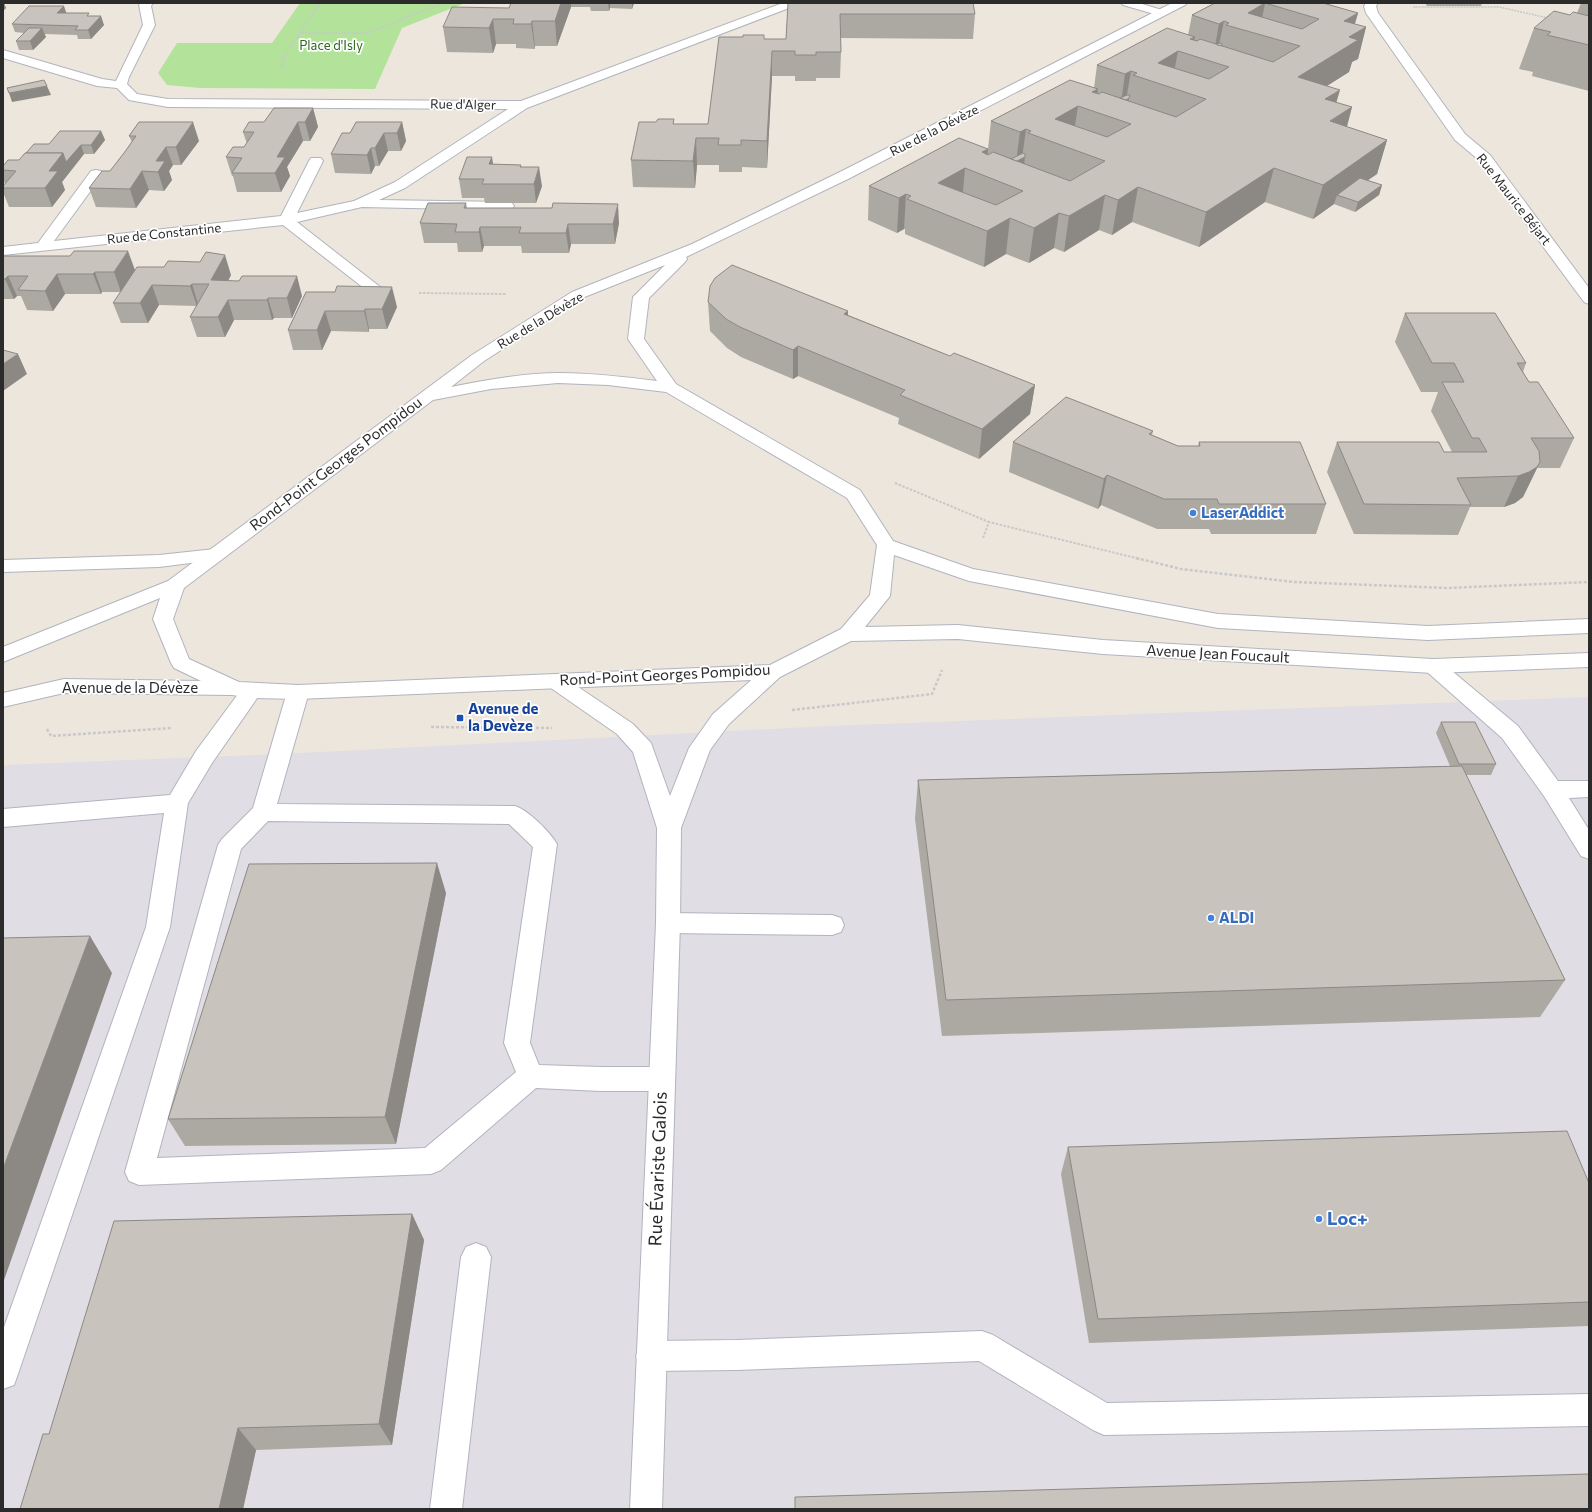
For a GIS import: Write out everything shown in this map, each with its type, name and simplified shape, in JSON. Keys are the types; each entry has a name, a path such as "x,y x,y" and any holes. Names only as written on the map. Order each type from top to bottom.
{"street":[{"path":"3,54 101,83 121,85 123,77 149,24 145,5 147,3"},
{"name":"Rue d'Alger","path":"121,85 133,97 168,103 522,105 793,3"},
{"path":"1127,3 1161,13"},
{"name":"Rue de la Dévèze","path":"427,396 478,358 577,295 686,253 843,176 1181,3"},
{"name":"Rue Maurice Béjart","path":"1372,3 1370,6 1372,13 1460,137 1485,158 1589,300"},
{"name":"Rue de Constantine","path":"3,251 286,220 358,204 400,185 522,105"},
{"path":"316,161 286,220 379,292"},
{"path":"43,246 96,174"},
{"name":"Rue de Constantine","path":"358,204 507,206"},
{"name":"Rue de la Dévèze","path":"670,388 636,339 641,297 686,253"},
{"name":"Rond-Point Georges Pompidou","path":"558,378 608,380 670,388 854,494 886,545 880,596 848,634 773,672 298,692 243,690 180,663 163,619 175,585 427,396 491,384 558,378"},
{"path":"886,545 970,575 1218,621 1428,633 1589,626"},
{"path":"3,566 159,561 215,555"},
{"path":"3,655 175,585"},
{"name":"Avenue Jean Foucault","path":"848,634 958,632 1103,647 1433,666 1589,660"},
{"path":"1433,666 1510,732 1552,790 1589,850"},
{"name":"Rue Évariste Galois","path":"669,828 700,748 721,719 773,672"},
{"name":"Rue Évariste Galois","path":"555,681 625,729 643,749 669,828 668,923 646,1509"},
{"name":"Avenue de la Dévèze","path":"3,700 64,686 243,690"},
{"path":"3,1374 158,927 177,803 243,690"},
{"path":"298,692 263,812 230,844 139,1172 431,1161 530,1076 601,1079 661,1079"},
{"path":"1552,790 1589,789"},
{"path":"3,818 177,803"},
{"path":"263,812 515,815 545,844 517,1042 530,1076"},
{"path":"668,923 832,925"},
{"path":"446,1509 476,1257"},
{"path":"651,1356 737,1355 982,1346 1104,1420 1589,1410"}],"path":[{"path":"282,71 282,60 320,3"},
{"path":"301,33 367,33 443,3"},
{"path":"1419,13 1414,7 1499,7 1551,19"},
{"path":"379,292 577,295"},
{"path":"889,480 989,522 1181,569 1294,582 1447,588 1589,582"},
{"path":"970,575 989,522"}],"shaded area":[{"path":"1589,697 1589,1509 3,1509 3,765 281,754 829,726"}],"green space":[{"name":"Place d'Isly","path":"300,3 465,3 402,28 375,89 200,88 167,85 158,73 177,43 272,43"}],"building":[{"path":"511,3 561,3 555,21 532,21 531,24 513,24 514,19 493,19 489,28 443,27 452,7 509,8"},
{"path":"788,3 973,3 975,14 840,14 841,52 816,52 816,55 795,55 795,51 772,51 767,141 741,140 741,145 718,145 719,138 696,138 693,161 631,160 639,122 656,122 658,119 674,119 673,124 708,124 719,37 764,35 764,39 786,39"},
{"path":"1215,3 1265,3 1323,3 1358,13 1344,21 1366,27 1349,37 1358,40 1298,77 1340,90 1325,99 1352,107 1330,121 1387,140 1323,185 1274,168 1206,212 1138,187 1118,200 1105,195 1069,216 1059,213 1034,228 1010,218 987,231 907,199 911,196 906,194 899,198 869,186 959,138 988,149 982,152 988,155 993,152 1070,181 1105,161 1028,133 1031,131 1026,129 1020,132 991,121 1070,80 1098,89 1092,92 1099,94 1102,92 1176,117 1206,99 1133,75 1137,73 1131,71 1125,74 1097,65 1167,28 1195,37 1190,39 1197,41 1200,39 1273,62 1300,46 1226,25 1229,23 1224,21 1219,24 1192,15","holes":["1265,3 1319,19 1302,29 1248,13","1178,51 1229,67 1209,79 1158,63","1078,106 1131,124 1107,137 1055,119","965,168 1023,191 996,205 938,183"]},
{"path":"29,6 64,6 57,13 89,13 87,16 101,16 88,30 75,30 78,26 12,24"},
{"path":"1554,11 1570,15 1573,12 1589,16 1589,45 1547,35 1551,32 1534,28"},
{"path":"29,28 42,28 30,41 16,41"},
{"path":"44,80 47,86 9,93 7,88"},
{"path":"1130,95 1126,100 1120,98"},
{"path":"274,108 313,108 305,122 298,122 277,157 285,157 275,173 232,173 242,158 226,157 233,147 244,147 254,132 243,132 249,122 264,122"},
{"path":"139,122 193,122 176,147 166,147 156,161 165,161 158,172 142,171 130,189 89,188 102,171 110,171 124,153 136,136 129,136"},
{"path":"356,122 402,122 397,133 384,133 375,148 371,148 367,155 331,154 342,133 350,133"},
{"path":"60,131 101,131 91,145 81,145 66,162 63,153 26,153 34,144 49,144"},
{"path":"25,153 63,153 49,171 58,171 45,188 3,188 3,186 16,171 3,170 3,166 8,160 19,160"},
{"path":"1023,153 1025,154 1025,157 1017,161 1011,159"},
{"path":"467,157 492,157 489,164 539,167 534,184 482,184 484,179 459,179"},
{"path":"1360,178 1382,185 1358,202 1337,195"},
{"path":"428,203 466,203 464,208 552,208 553,203 618,204 613,224 568,224 566,233 519,233 521,227 480,227 479,232 455,232 457,224 420,223"},
{"path":"74,251 128,251 114,272 95,272 93,274 57,274 45,291 18,290 28,276 8,276 3,279 3,256 70,256"},
{"path":"206,252 225,255 211,280 239,281 242,276 297,276 287,298 268,298 267,300 228,300 218,317 190,317 209,284 192,284 190,286 152,285 140,303 113,303 137,267 164,267 168,261 200,262"},
{"path":"732,265 848,311 844,314 950,356 954,353 1035,385 982,429 900,395 905,390 798,346 793,350 740,327 726,319 708,302 710,286 715,278"},
{"path":"337,286 392,287 382,309 365,309 364,311 325,311 317,330 288,330 306,292 335,292"},
{"path":"1405,313 1495,313 1526,363 1517,363 1529,382 1538,382 1574,438 1531,438 1539,451 1540,462 1537,467 1518,476 1457,478 1471,505 1364,504 1337,442 1439,442 1444,452 1487,452 1479,438 1472,438 1442,382 1464,382 1454,363 1432,363"},
{"path":"3,350 18,354 3,364"},
{"path":"1066,397 1153,431 1149,434 1178,446 1200,446 1199,442 1300,442 1326,504 1219,504 1217,499 1164,499 1107,475 1104,479 1013,442"},
{"path":"1441,722 1475,722 1496,764 1459,764"},
{"name":"ALDI","path":"1462,766 1565,980 946,1000 918,780"},
{"path":"437,863 385,1117 168,1119 249,864"},
{"path":"90,936 3,1169 3,938"},
{"name":"Loc+","path":"1567,1131 1589,1183 1589,1302 1098,1319 1068,1147"},
{"path":"412,1214 379,1424 238,1428 219,1509 20,1509 43,1434 49,1434 114,1221"},
{"path":"1589,1474 1589,1509 795,1509 795,1497"}],"place":[{"name":"LaserAddict","path":"1193,513"},
{"name":"Avenue de la Devèze","path":"460,718"},
{"name":"ALDI","path":"1211,918"},
{"name":"Loc+","path":"1319,1219"}]}
